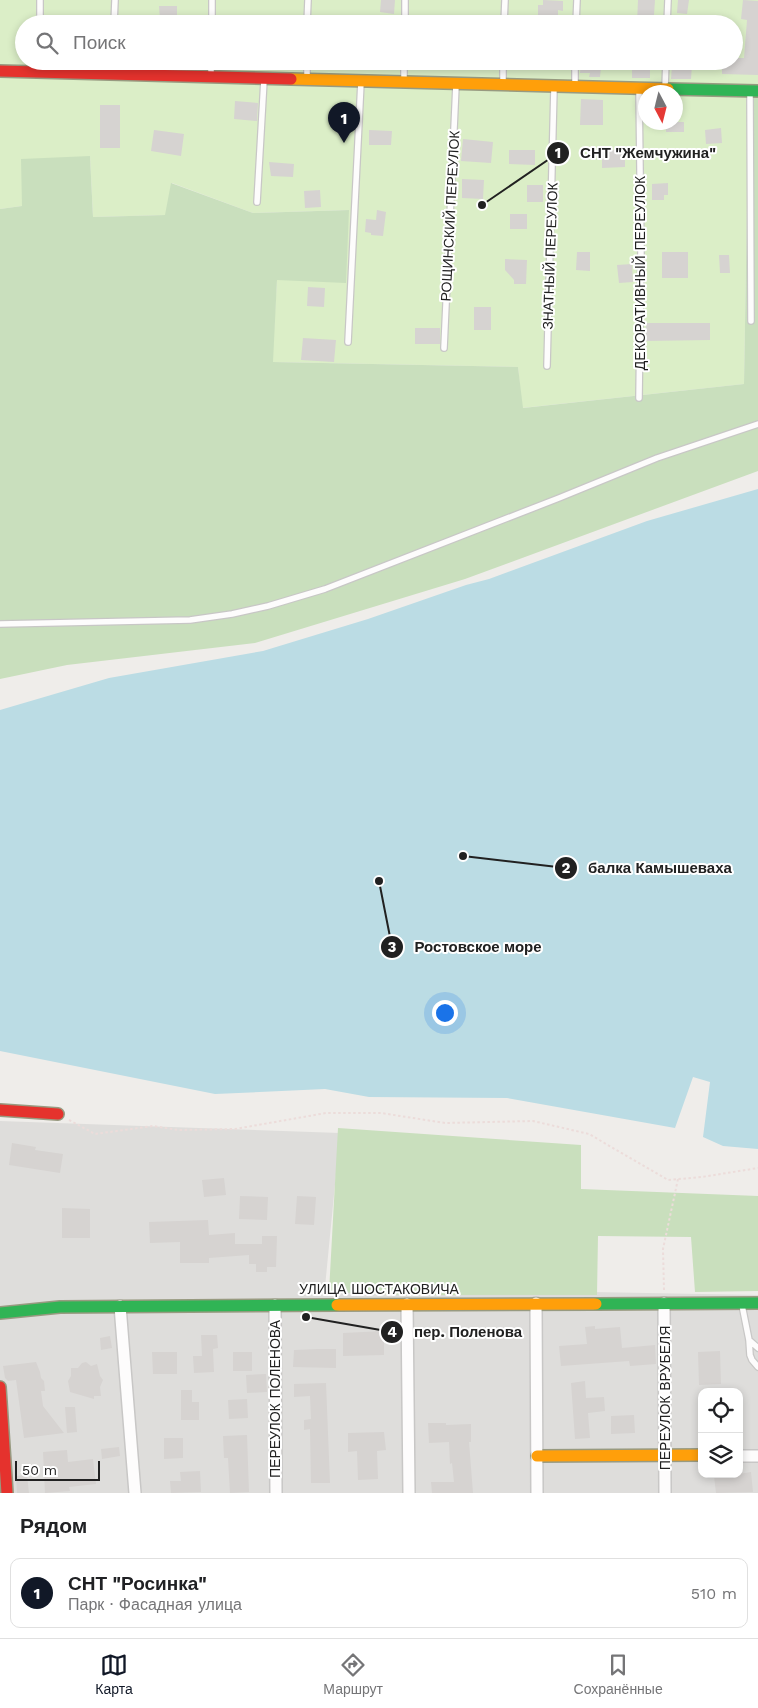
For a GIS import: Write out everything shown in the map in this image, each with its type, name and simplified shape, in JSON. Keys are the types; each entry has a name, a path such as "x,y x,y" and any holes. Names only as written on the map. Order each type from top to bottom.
{"street":[{"path":"0,72 39,70 264,79 638,88"},
{"path":"683,89 754,91"},
{"path":"0,1110 58,1114"},
{"path":"536,1303 537,1493"},
{"name":"ПЕРЕУЛОК ВРУБЕЛЯ","path":"664,1303 665,1493"},
{"name":"УЛИЦА ШОСТАКОВИЧА","path":"0,1313 60,1307 120,1306 758,1303"},
{"path":"407,1304 409,1493"},
{"name":"ПЕРЕУЛОК ПОЛЕНОВА","path":"275,1305 276,1493"},
{"path":"120,1306 135,1493"},
{"path":"0,1387 7,1493"},
{"path":"537,1456 698,1455"},
{"path":"743,1456 758,1456"}],"lane":[{"path":"40,0 40,15"},
{"path":"114,15 115,0"},
{"path":"212,0 212,15"},
{"path":"307,15 308,0"},
{"path":"405,0 405,15"},
{"path":"504,15 505,0"},
{"path":"576,0 576,15"},
{"path":"667,15 668,0"},
{"path":"211,70 211,77"},
{"path":"306,80 307,70"},
{"path":"404,70 404,83"},
{"path":"503,70 503,85"},
{"path":"575,70 575,87"},
{"path":"665,85 666,70"},
{"path":"257,202 264,79"},
{"path":"348,342 361,81"},
{"name":"РОЩИНСКИЙ ПЕРЕУЛОК","path":"444,348 456,84"},
{"name":"ЗНАТНЫЙ ПЕРЕУЛОК","path":"547,366 554,87"},
{"path":"752,321 754,91"},
{"name":"ДЕКОРАТИВНЫЙ ПЕРЕУЛОК","path":"639,398 641,249 640,130"},
{"path":"0,624 190,620 232,614 268,606 325,589 657,458 758,424"},
{"path":"742,1303 750,1340 750,1355 758,1367"},
{"path":"750,1340 758,1348"}],"path":[{"path":"58,1114 95,1134 153,1126 178,1130 235,1129 326,1113 381,1113 445,1123 533,1121 590,1134 668,1180 702,1177 758,1168"},
{"path":"664,1303 663,1249 678,1179"}],"shaded area":[{"path":"0,1121 340,1133 325,1287 758,1295 758,1493 0,1493"}],"green space":[{"path":"0,0 758,0 758,90 749,90 744,384 522,408 518,367 272,362 277,280 349,210 253,213 172,183 166,215 93,217 90,156 22,206 0,209"},
{"path":"749,90 758,90 758,471 465,579 255,643 67,665 0,679 0,209 22,206 21,159 90,156 93,217 165,215 171,183 253,213 349,210 346,283 277,280 273,362 518,367 523,408 744,384"},
{"path":"338,1128 581,1145 581,1189 758,1196 758,1291 695,1292 691,1237 598,1236 597,1295 405,1295 329,1292"}],"water":[{"path":"758,489 758,1149 723,1146 703,1137 710,1082 693,1077 675,1128 507,1098 369,1097 325,1089 215,1094 0,1051 0,710 109,678 263,651 489,579 647,521"}],"building":[{"path":"381,0 395,0 394,14 380,12"},
{"path":"543,0 563,1 563,11 558,10 558,15 538,15 538,5 543,5"},
{"path":"638,0 655,0 654,15 637,15"},
{"path":"678,0 689,0 687,14 677,13"},
{"path":"743,0 758,1 758,75 722,74 722,70 743,70 747,20 743,19 741,15"},
{"path":"159,6 177,6 177,15 160,15"},
{"path":"580,70 601,70 600,77 589,77 590,73 580,73"},
{"path":"632,70 650,70 650,78 632,78"},
{"path":"672,70 692,70 691,79 671,79"},
{"path":"581,99 603,100 603,125 580,125"},
{"path":"235,101 258,103 257,121 234,119"},
{"path":"100,105 120,105 120,148 100,148"},
{"path":"684,122 684,132 666,132 666,130 683,130"},
{"path":"721,128 722,143 706,144 705,130"},
{"path":"154,130 184,134 181,156 151,151"},
{"path":"369,130 392,131 391,145 369,145"},
{"path":"463,139 493,142 491,163 461,161"},
{"path":"509,150 535,150 535,165 509,164"},
{"path":"602,150 625,150 625,167 602,168"},
{"path":"269,162 294,164 293,177 271,176"},
{"path":"462,179 484,180 483,199 462,198"},
{"path":"668,183 668,195 664,195 664,200 652,200 652,184"},
{"path":"527,185 543,185 543,202 527,202"},
{"path":"320,190 321,207 305,208 304,191"},
{"path":"377,210 386,212 383,236 371,235 371,233 365,232 366,219 376,220"},
{"path":"510,214 527,214 527,229 510,229"},
{"path":"577,252 590,252 590,271 576,270"},
{"path":"662,252 688,252 688,278 662,278"},
{"path":"719,255 729,255 730,273 720,273"},
{"path":"505,259 527,260 526,284 514,284 514,280 505,270"},
{"path":"632,264 633,282 619,283 617,265"},
{"path":"308,287 325,288 324,307 307,306"},
{"path":"474,307 491,307 491,330 474,330"},
{"path":"646,323 710,323 710,340 646,341"},
{"path":"415,328 440,328 440,344 415,344"},
{"path":"303,338 336,340 334,362 301,360"},
{"path":"12,1143 36,1147 35,1150 63,1154 60,1173 9,1165"},
{"path":"224,1178 226,1195 204,1197 202,1180"},
{"path":"240,1196 268,1197 267,1220 239,1219"},
{"path":"297,1196 316,1197 314,1225 295,1224"},
{"path":"62,1208 90,1209 90,1238 62,1238"},
{"path":"208,1220 209,1235 235,1233 235,1244 262,1244 262,1236 277,1236 276,1267 267,1267 267,1272 256,1272 256,1264 249,1264 249,1255 209,1258 209,1263 180,1263 180,1242 150,1243 149,1222"},
{"path":"595,1326 595,1329 620,1327 622,1348 655,1345 656,1364 630,1366 629,1361 561,1366 559,1346 587,1344 585,1327"},
{"path":"384,1331 384,1355 343,1356 343,1333"},
{"path":"201,1335 217,1335 218,1348 213,1349 214,1372 194,1373 193,1356 202,1356"},
{"path":"110,1336 112,1348 101,1350 100,1338"},
{"path":"336,1349 336,1368 293,1367 294,1350"},
{"path":"720,1351 721,1384 699,1385 698,1352"},
{"path":"152,1352 177,1352 177,1374 153,1374"},
{"path":"233,1352 252,1352 252,1371 233,1371"},
{"path":"36,1362 41,1378 44,1381 45,1391 41,1391 43,1406 64,1433 24,1438 16,1380 8,1381 5,1378 3,1366"},
{"path":"86,1362 91,1366 97,1364 103,1380 100,1387 101,1396 94,1396 94,1399 70,1392 68,1381 71,1376 71,1368 78,1368 82,1363"},
{"path":"266,1374 267,1392 247,1393 246,1375"},
{"path":"585,1381 586,1398 604,1397 605,1411 588,1413 590,1438 575,1439 571,1383"},
{"path":"326,1383 330,1483 311,1483 310,1429 304,1430 304,1420 311,1419 310,1396 294,1397 294,1384"},
{"path":"181,1390 192,1390 192,1402 199,1402 199,1420 181,1420"},
{"path":"247,1399 248,1418 229,1419 228,1400"},
{"path":"65,1407 75,1407 77,1432 67,1433"},
{"path":"634,1415 635,1433 611,1434 611,1416"},
{"path":"428,1423 446,1423 446,1425 471,1424 471,1442 469,1442 473,1493 432,1493 431,1482 454,1482 452,1463 450,1464 449,1442 429,1443"},
{"path":"384,1432 386,1450 377,1451 378,1479 358,1480 357,1451 348,1452 348,1433"},
{"path":"247,1435 249,1492 230,1493 228,1458 224,1458 223,1436"},
{"path":"164,1438 183,1438 183,1458 164,1459"},
{"path":"119,1447 120,1456 102,1459 101,1449"},
{"path":"67,1450 68,1462 93,1459 96,1484 69,1487 70,1491 45,1493 43,1452"},
{"path":"200,1471 201,1492 171,1493 170,1481 181,1481 180,1472"},
{"path":"751,1472 753,1492 716,1493 714,1478 743,1478 743,1473"},
{"path":"27,1475 29,1493 17,1493 16,1476"}],"traffic: fast":[{"path":"683,89 758,91"},
{"path":"596,1304 758,1303"},
{"path":"0,1313 60,1307 337,1305"}],"traffic: slow":[{"path":"291,79 638,88"},
{"path":"337,1305 596,1304"},
{"path":"537,1456 698,1455"}],"traffic: jam":[{"path":"0,71 291,79"},
{"path":"0,1110 58,1114"},
{"path":"0,1387 7,1493"}],"place":[{"name":"СНТ \"Росинка\"","path":"344,143"},
{"name":"СНТ \"Жемчужина\"","path":"482,205"},
{"name":"балка Камышеваха","path":"463,856"},
{"name":"Ростовское море","path":"379,881"},
{"name":"пер. Поленова","path":"306,1317"}]}
